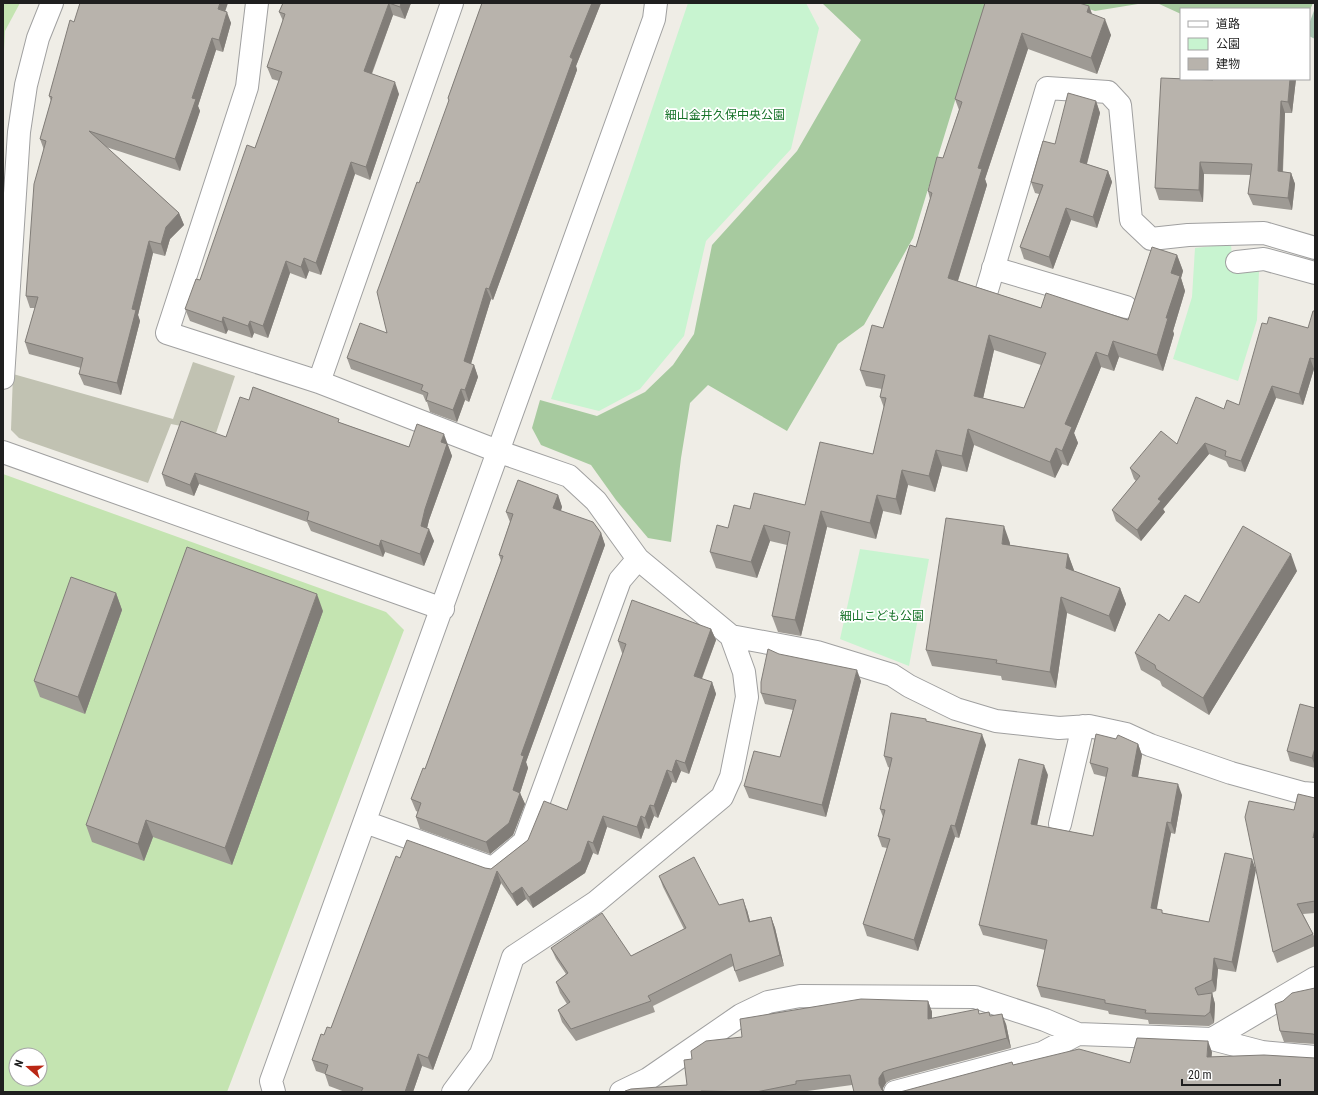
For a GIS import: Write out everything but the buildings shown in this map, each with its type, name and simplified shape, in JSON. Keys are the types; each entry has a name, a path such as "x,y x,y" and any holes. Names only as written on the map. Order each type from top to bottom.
{"street":[{"path":"3,378 19,132 26,85 38,38 52,3"},
{"path":"257,3 247,87 167,333 319,382 500,452 570,476 596,501 638,559 731,636 817,652 892,675 909,686 956,709 996,721 1059,728 1083,726 1126,734 1150,745 1231,773 1303,793 1315,794"},
{"path":"319,382 452,3"},
{"path":"274,1092 271,1081 500,452 654,19 656,3"},
{"path":"987,290 1047,88 1108,92 1120,105 1131,220 1151,239 1188,235 1264,233 1315,248"},
{"path":"1237,262 1264,259 1315,273"},
{"path":"993,268 1126,307"},
{"path":"3,452 443,609"},
{"path":"365,822 493,868 524,842 620,580 638,559"},
{"path":"453,1092 481,1054 513,957 596,902 722,797 731,777 746,697 744,672 731,636"},
{"path":"1060,824 1083,726"},
{"path":"1212,1039 1315,978"},
{"path":"621,1092 648,1078 742,1015 768,1002 800,996 976,997 1045,1020 1078,1034 1212,1039 1262,1052 1315,1057"},
{"path":"895,1092 1042,1054 1078,1034"}],"shaded area":[{"path":"193,362 235,376 216,433 171,424 148,483 19,438 11,430 13,374 173,419"}],"green space":[{"path":"3,3 20,3 5,31 3,70"},
{"name":"細山金井久保中央公園","path":"688,3 806,3 819,28 791,149 706,241 684,336 640,389 599,411 551,399 631,171"},
{"path":"822,3 985,3 913,238 864,325 838,344 787,431 708,385 690,403 681,458 671,542 648,538 616,500 591,465 541,445 532,428 540,400 597,416 645,392 673,365 694,334 712,245 797,151 861,40"},
{"path":"1071,3 1144,3 1095,11"},
{"path":"1157,3 1313,3 1310,10 1310,8 1180,8 1180,14"},
{"path":"1315,8 1315,39 1310,36 1310,21"},
{"path":"1231,244 1233,270 1259,271 1257,320 1238,381 1173,359 1192,297 1195,248"},
{"path":"3,474 386,612 404,630 227,1092 3,1092"},
{"name":"細山こども公園","path":"860,549 929,559 909,666 840,639"}]}
